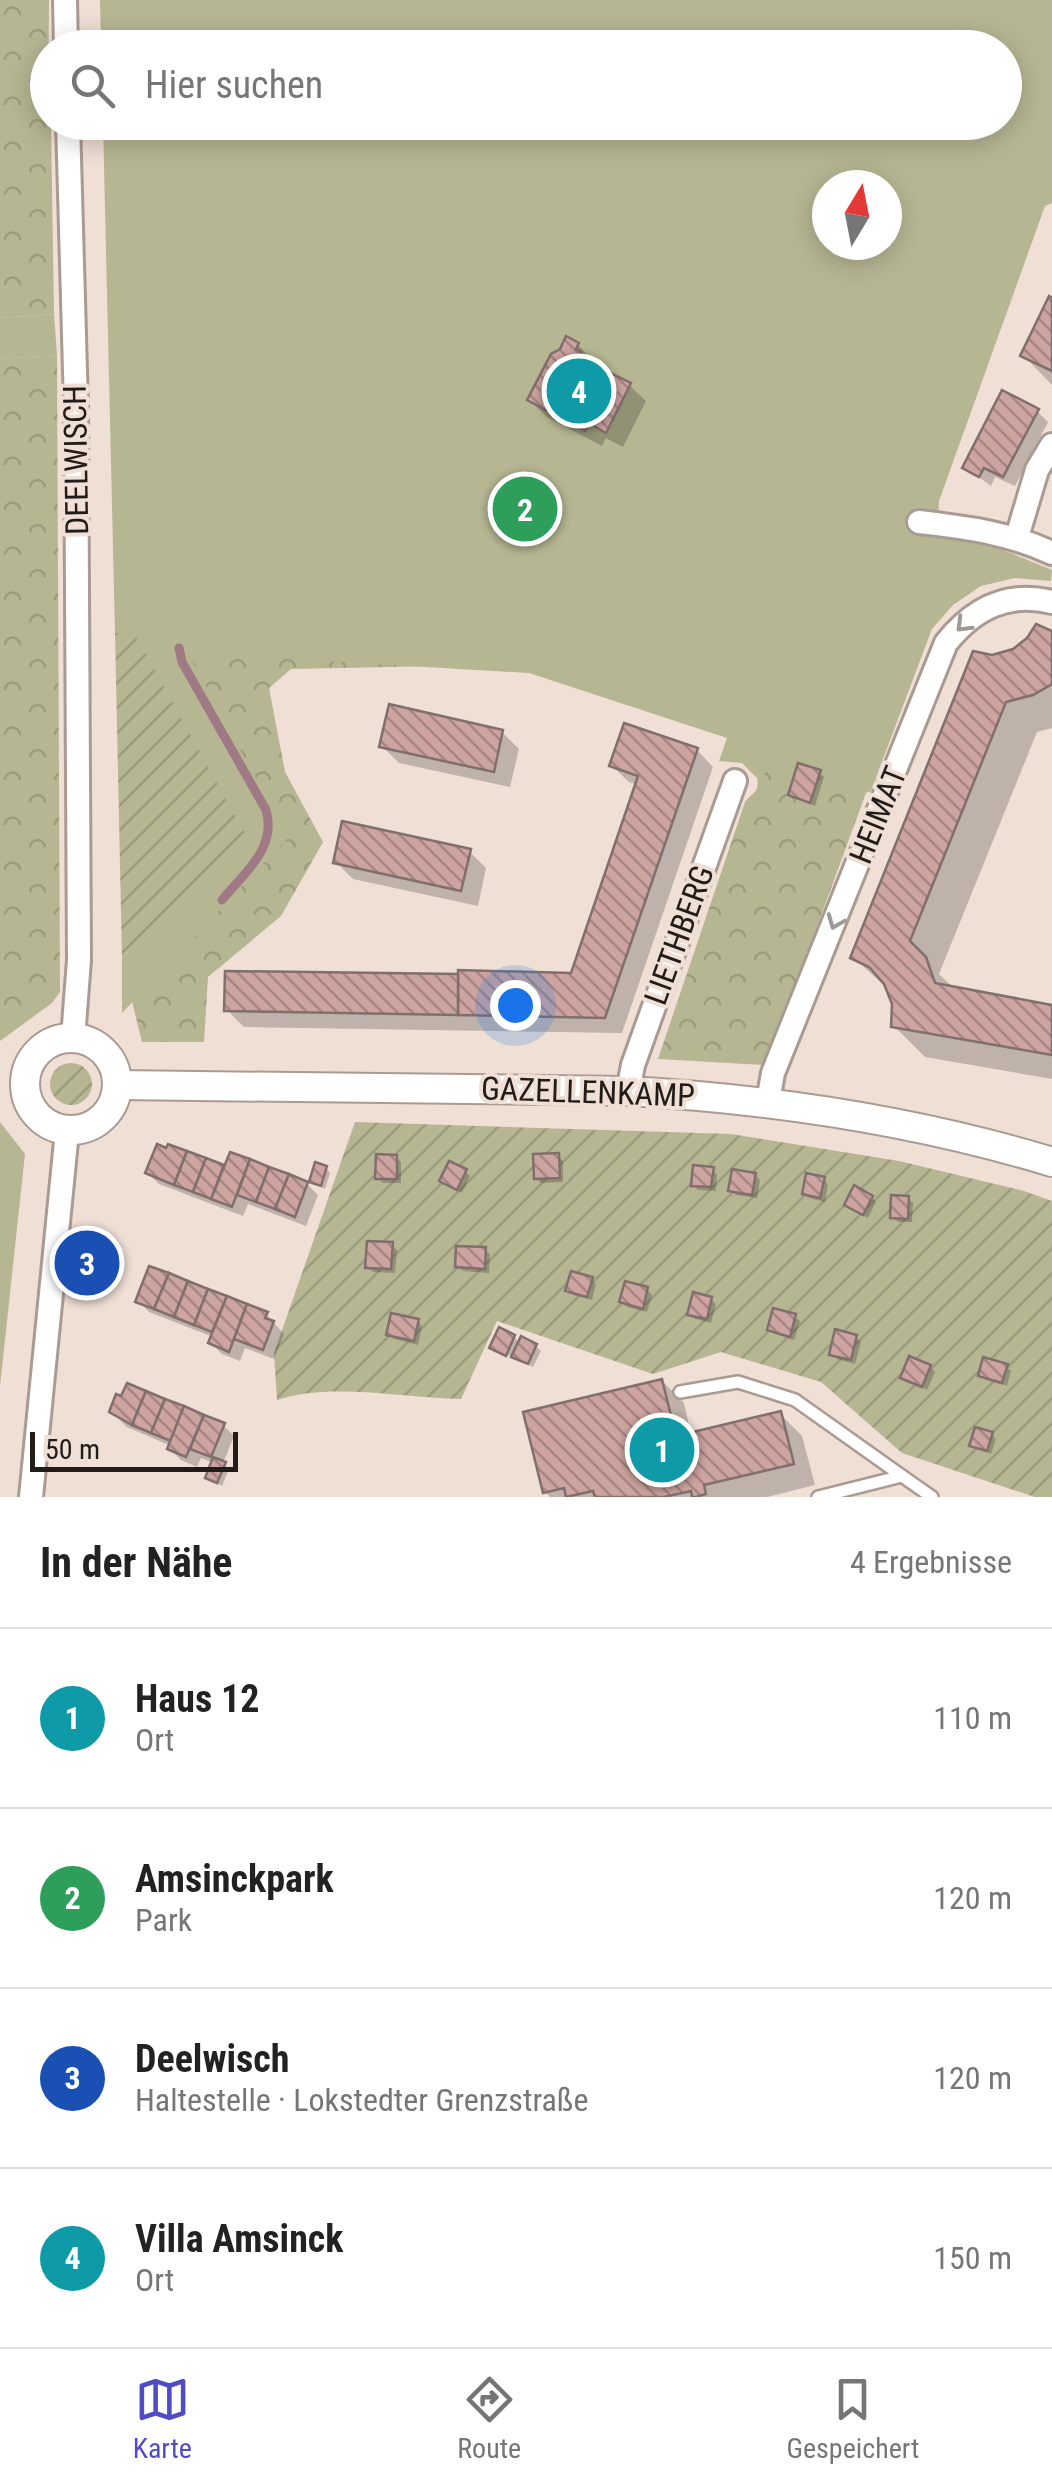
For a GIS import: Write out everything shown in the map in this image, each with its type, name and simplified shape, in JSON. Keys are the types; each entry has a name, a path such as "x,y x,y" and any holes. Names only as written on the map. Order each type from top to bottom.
{"street":[{"path":"65,0 66,30"},
{"name":"DEELWISCH","path":"69,140 76,406 79,904 73,1038"},
{"path":"1017,537 1038,470 1052,445"},
{"path":"919,522 1017,537 1052,553"},
{"name":"HEIMAT","path":"768,1102 774,1074 946,643 975,613 994,604 1014,598 1052,602"},
{"name":"LIETHBERG","path":"628,1090 633,1065 734,781"},
{"path":"73,1038 90,1042 105,1053 118,1085 113,1104 102,1118 86,1128 67,1130 36,1115 12,1081 40,1050 55,1041 73,1038"},
{"name":"GAZELLENKAMP","path":"118,1085 628,1090 768,1102 929,1132 1052,1162"},
{"path":"32,1497 67,1130"}],"lane":[{"path":"680,1392 738,1382 795,1400 932,1497"},
{"path":"818,1497 902,1476"}],"green space":[{"path":"0,0 49,0 49,30 30,30 30,140 51,140 54,314 0,318"},
{"path":"100,0 1052,0 1052,203 1045,206 939,501 937,537 996,547 1052,570 1051,581 1015,578 981,586 953,605 932,629 871,791 866,793 784,761 757,778 742,763 719,761 727,738 529,673 188,653 288,838 122,1013 122,958 246,837 134,634 115,633 103,140 1022,140 1022,30 101,30"},
{"path":"272,140 301,140 979,581 950,602 921,637 861,791 866,793 766,1065 658,1059 745,802 756,790 757,778 764,773 727,727 530,664 291,669 269,688 285,772 323,842 281,916 208,977 204,1042 142,1042 130,993"},
{"path":"54,314 57,355 0,359 0,318"},
{"path":"57,355 60,992 52,1003 0,1041 0,359"},
{"path":"115,633 134,633 247,837 122,958"},
{"path":"71,1063 86,1069 92,1084 86,1099 71,1105 56,1099 50,1084 56,1069"},
{"path":"0,1122 25,1154 0,1386"},
{"path":"355,1122 731,1134 899,1161 1052,1201 1052,1497 1035,1497 902,1453 821,1382 721,1352 653,1374 497,1321 461,1399 320,1392 277,1400 274,1353"}],"building":[{"path":"1049,296 1052,298 1052,371 1020,356"},
{"path":"566,336 579,343 578,357 631,383 606,433 589,423 585,431 527,400 551,354 560,349"},
{"path":"1002,390 1039,409 1003,477 984,468 979,477 962,468"},
{"path":"1036,624 1052,631 1052,684 1033,695 1006,702 910,941 926,957 935,983 1052,1005 1052,1055 891,1027 892,1004 884,984 869,967 850,958 973,651 992,655 1013,649"},
{"path":"389,704 503,730 494,772 379,747"},
{"path":"624,723 698,748 605,1018 458,1015 458,970 571,973 638,776 609,766"},
{"path":"798,763 821,770 810,803 788,795"},
{"path":"342,821 471,849 461,891 333,863"},
{"path":"225,971 458,974 458,1015 224,1011"},
{"path":"157,1144 187,1151 174,1185 145,1173"},
{"path":"187,1151 206,1158 193,1192 174,1185"},
{"path":"230,1152 250,1159 232,1207 211,1199"},
{"path":"559,1153 560,1178 534,1179 533,1154"},
{"path":"376,1154 397,1155 397,1179 375,1179"},
{"path":"206,1158 224,1165 211,1199 193,1192"},
{"path":"250,1159 269,1167 256,1202 237,1195"},
{"path":"449,1161 467,1169 457,1190 439,1181"},
{"path":"315,1162 327,1166 321,1186 309,1182"},
{"path":"693,1165 714,1167 711,1187 691,1186"},
{"path":"269,1167 289,1174 275,1209 256,1202"},
{"path":"732,1169 756,1173 752,1195 728,1191"},
{"path":"806,1173 825,1177 820,1198 802,1194"},
{"path":"289,1174 308,1182 295,1217 275,1209"},
{"path":"854,1185 873,1196 863,1215 844,1205"},
{"path":"891,1195 909,1196 908,1219 890,1218"},
{"path":"367,1241 393,1242 391,1269 365,1268"},
{"path":"456,1246 486,1247 485,1269 455,1267"},
{"path":"149,1266 169,1273 154,1309 135,1302"},
{"path":"571,1271 593,1277 587,1297 565,1291"},
{"path":"169,1273 188,1281 174,1317 154,1309"},
{"path":"188,1281 208,1289 194,1325 174,1317"},
{"path":"625,1281 648,1287 643,1309 619,1302"},
{"path":"208,1289 227,1296 212,1332 194,1325"},
{"path":"693,1292 712,1297 707,1319 687,1315"},
{"path":"227,1296 247,1304 229,1352 208,1343"},
{"path":"247,1304 268,1312 265,1318 274,1321 263,1350 234,1339"},
{"path":"773,1308 796,1314 790,1337 767,1330"},
{"path":"391,1313 419,1319 414,1341 386,1335"},
{"path":"499,1327 515,1335 506,1356 489,1348"},
{"path":"835,1329 857,1335 851,1360 829,1355"},
{"path":"521,1336 537,1344 528,1364 511,1357"},
{"path":"909,1356 931,1365 922,1387 900,1378"},
{"path":"983,1357 1008,1364 1002,1383 978,1376"},
{"path":"662,1379 676,1436 781,1411 794,1464 704,1485 706,1494 696,1497 692,1497 691,1491 664,1497 595,1497 593,1491 566,1497 564,1488 543,1493 523,1412"},
{"path":"127,1383 146,1391 132,1425 109,1412 116,1394 121,1396"},
{"path":"146,1391 165,1399 151,1433 132,1425"},
{"path":"165,1399 184,1406 171,1441 151,1433"},
{"path":"184,1406 204,1415 186,1457 167,1449"},
{"path":"204,1415 225,1423 211,1457 190,1449"},
{"path":"975,1427 993,1432 987,1451 969,1446"},
{"path":"213,1457 226,1462 217,1483 205,1478"}],"waterway":[{"path":"179,648 182,662 266,810 268,824 263,848 222,900"}],"place":[{"name":"Villa Amsinck","path":"579,391"},
{"name":"Amsinckpark","path":"525,509"},
{"name":"Deelwisch","path":"87,1263"},
{"name":"Haus 12","path":"662,1450"}]}
